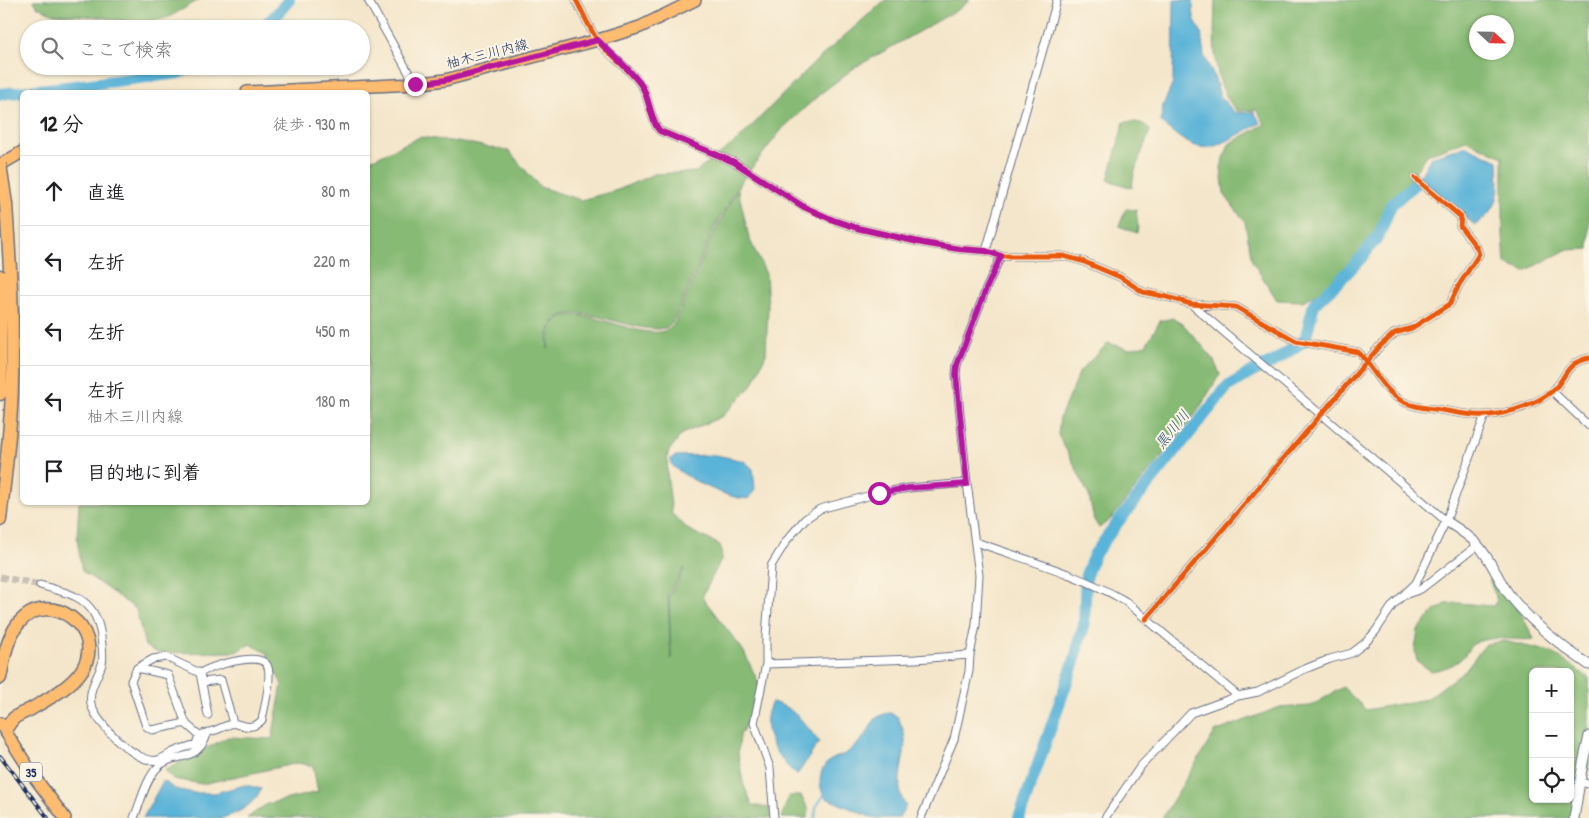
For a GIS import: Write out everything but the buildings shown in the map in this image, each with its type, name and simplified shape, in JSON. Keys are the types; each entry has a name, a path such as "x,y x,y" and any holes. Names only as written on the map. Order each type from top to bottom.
{"highway":[{"path":"0,164 6,204 12,320 12,387 7,461 0,520"},
{"path":"0,276 0,394"},
{"path":"0,650 5,633 11,622 20,612 33,605 49,602 65,606 78,613 89,627 95,643 95,656 89,672 79,687 20,725 2,727"},
{"path":"0,678 8,643 19,623 31,614 46,610 58,610 74,618 84,630 88,645 87,659 82,670 68,685 2,727"}],"main road":[{"name":"柚木三川内線","path":"289,90 415,84 445,80 598,40 640,27 695,0"},
{"path":"0,164 20,153"},
{"name":"35","path":"2,727 35,778 65,818"}],"street":[{"path":"368,0 415,84"},
{"path":"576,0 598,40 635,76 644,90 656,127 660,131 734,162 804,207 833,220 857,228 923,243 986,251 1001,256 1063,256 1082,261 1120,276 1143,292 1191,304 1236,306 1296,341 1358,352 1389,392 1399,400 1416,406 1485,415 1529,405 1552,391 1578,360 1589,358"},
{"path":"986,251 1057,0"},
{"path":"1146,620 1380,346 1395,333 1412,328 1450,304 1479,254 1477,248 1460,226 1461,217 1415,178"},
{"path":"921,818 954,739 969,671 976,625 979,575 967,484 956,374 957,365 986,289 1001,256"},
{"path":"1191,304 1446,521 1464,532 1478,545 1508,592 1522,610 1570,653 1589,665"},
{"path":"1552,391 1589,426"},
{"path":"1105,818 1140,767 1191,713 1238,696 1258,692 1305,669 1330,659 1352,654 1375,632 1393,605 1416,584 1446,521 1485,415"},
{"path":"774,818 770,768 754,723 766,664 771,566 787,540 805,519 820,509 879,493 909,488 967,484"},
{"path":"976,542 1105,590 1125,601 1238,696"},
{"path":"1402,596 1422,589 1478,545"},
{"path":"40,585 82,601 91,608 98,620 103,647 103,662 91,690 91,704 101,724 132,753 145,759 158,760 173,752 196,744 199,735"},
{"path":"766,664 914,659 970,655"},
{"path":"186,723 152,730 146,726 131,681 137,668 153,659 166,657 200,673"},
{"path":"199,735 233,723 245,727 252,727 258,724 262,720 270,674 267,664 262,660 255,659 208,668 200,673"},
{"path":"137,668 168,675 186,723 199,735"},
{"path":"200,673 208,716"},
{"path":"202,682 221,680 233,723"},
{"path":"134,818 151,776 156,769 163,764 191,754 204,745 208,732"},
{"path":"1574,818 1579,782 1589,736"},
{"path":"1579,782 1589,784"}],"green space":[{"path":"33,0 199,0 169,17 158,20 116,20 101,17 54,14 38,7"},
{"path":"885,0 970,0 959,9 854,68 820,94 783,128 740,183 713,230 675,318 669,325 664,328 649,329 591,315 573,314 559,317 550,328 548,349 553,325 565,316 578,315 594,318 644,331 658,332 668,329 676,320 714,232 738,189 749,238 766,274 768,307 766,354 753,384 723,416 682,434 668,452 667,472 672,514 689,530 720,545 722,558 702,597 743,650 760,686 755,708 740,735 738,753 743,783 752,805 770,808 771,818 247,818 267,804 318,792 313,766 298,763 202,784 173,779 165,770 228,737 272,739 282,685 267,653 250,644 236,652 158,653 145,646 136,609 82,571 77,538 79,505 370,505 370,160 420,137 509,151 540,187 581,200 618,190 654,174 696,172 738,140 816,61","holes":["684,568 669,596 671,659 668,594"]},
{"path":"1215,0 1589,0 1589,249 1566,250 1525,271 1505,264 1503,157 1466,140 1426,155 1408,183 1388,201 1379,230 1327,289 1302,301 1277,300 1252,261 1245,222 1224,194 1221,167 1229,144 1265,124 1257,110 1237,111 1228,100 1218,73 1214,44"},
{"path":"1124,122 1142,124 1150,130 1137,166 1132,188 1108,180"},
{"path":"1126,209 1136,210 1137,233 1119,226"},
{"path":"1173,318 1182,323 1212,357 1220,374 1197,412 1112,518 1099,528 1094,520 1089,496 1058,435 1060,417 1080,371 1108,343 1129,349 1146,345 1160,321"},
{"path":"1490,579 1496,579 1520,612 1534,639 1486,639 1479,641 1471,646 1456,663 1431,671 1417,661 1415,650 1418,630 1435,611 1446,604 1458,603 1493,606 1497,600 1490,582"},
{"path":"1504,641 1551,652 1589,678 1589,770 1575,818 1162,818 1215,732 1277,708 1311,706 1343,687 1366,710 1427,699 1465,670 1486,644"},
{"path":"789,796 801,796 808,808 808,818 781,818"}],"water":[{"path":"1174,0 1193,0 1193,11 1195,21 1201,32 1204,56 1215,79 1220,96 1235,113 1254,112 1261,123 1221,144 1211,147 1200,147 1189,143 1161,122 1163,106 1173,83"},
{"path":"1466,146 1498,161 1499,189 1495,204 1491,211 1475,225 1418,180 1431,157"},
{"path":"716,455 744,461 753,469 755,489 750,498 721,493 685,475 671,464 671,459 676,456"},
{"path":"772,702 780,704 793,712 819,742 797,775 782,760 771,742 767,723 768,712"},
{"path":"890,713 898,717 905,741 900,776 900,792 906,806 899,818 873,818 826,798 820,783 823,768 831,760 850,751 863,738 879,716"},
{"path":"163,781 175,789 194,793 215,793 245,785 261,789 255,799 245,808 221,818 143,818"}],"waterway":[{"path":"271,20 289,0"},
{"path":"38,90 163,75"},
{"path":"0,94 20,92"},
{"name":"黒川川","path":"1019,818 1076,656 1084,627 1086,575 1094,555 1118,522 1227,387 1273,362 1305,340 1314,304 1361,258 1379,235 1391,205 1419,180 1430,178"},
{"path":"815,818 816,807 824,795"}],"tunnel":[{"path":"0,577 40,585"}],"railway":[{"path":"0,756 48,818"}],"cycle path":[{"path":"576,0 598,41 633,75 643,88 655,123 660,131 734,162 804,207 833,220 857,228 923,243 986,251 1001,256 1063,256 1082,261 1120,277 1143,292 1191,304 1236,307 1296,341 1358,352 1391,393 1407,403 1424,408 1475,415 1505,413 1515,410 1551,392 1574,364 1589,358"},
{"path":"1146,619 1380,346 1395,333 1412,328 1450,304 1459,285 1479,254 1477,248 1460,226 1461,217 1415,178"}],"route":[{"path":"415,84 445,80 598,40 612,56 635,76 644,90 656,127 660,131 734,162 804,207 833,220 857,228 923,243 986,251 1001,256 962,348 957,365 956,374 967,484 909,488 879,493"}]}
